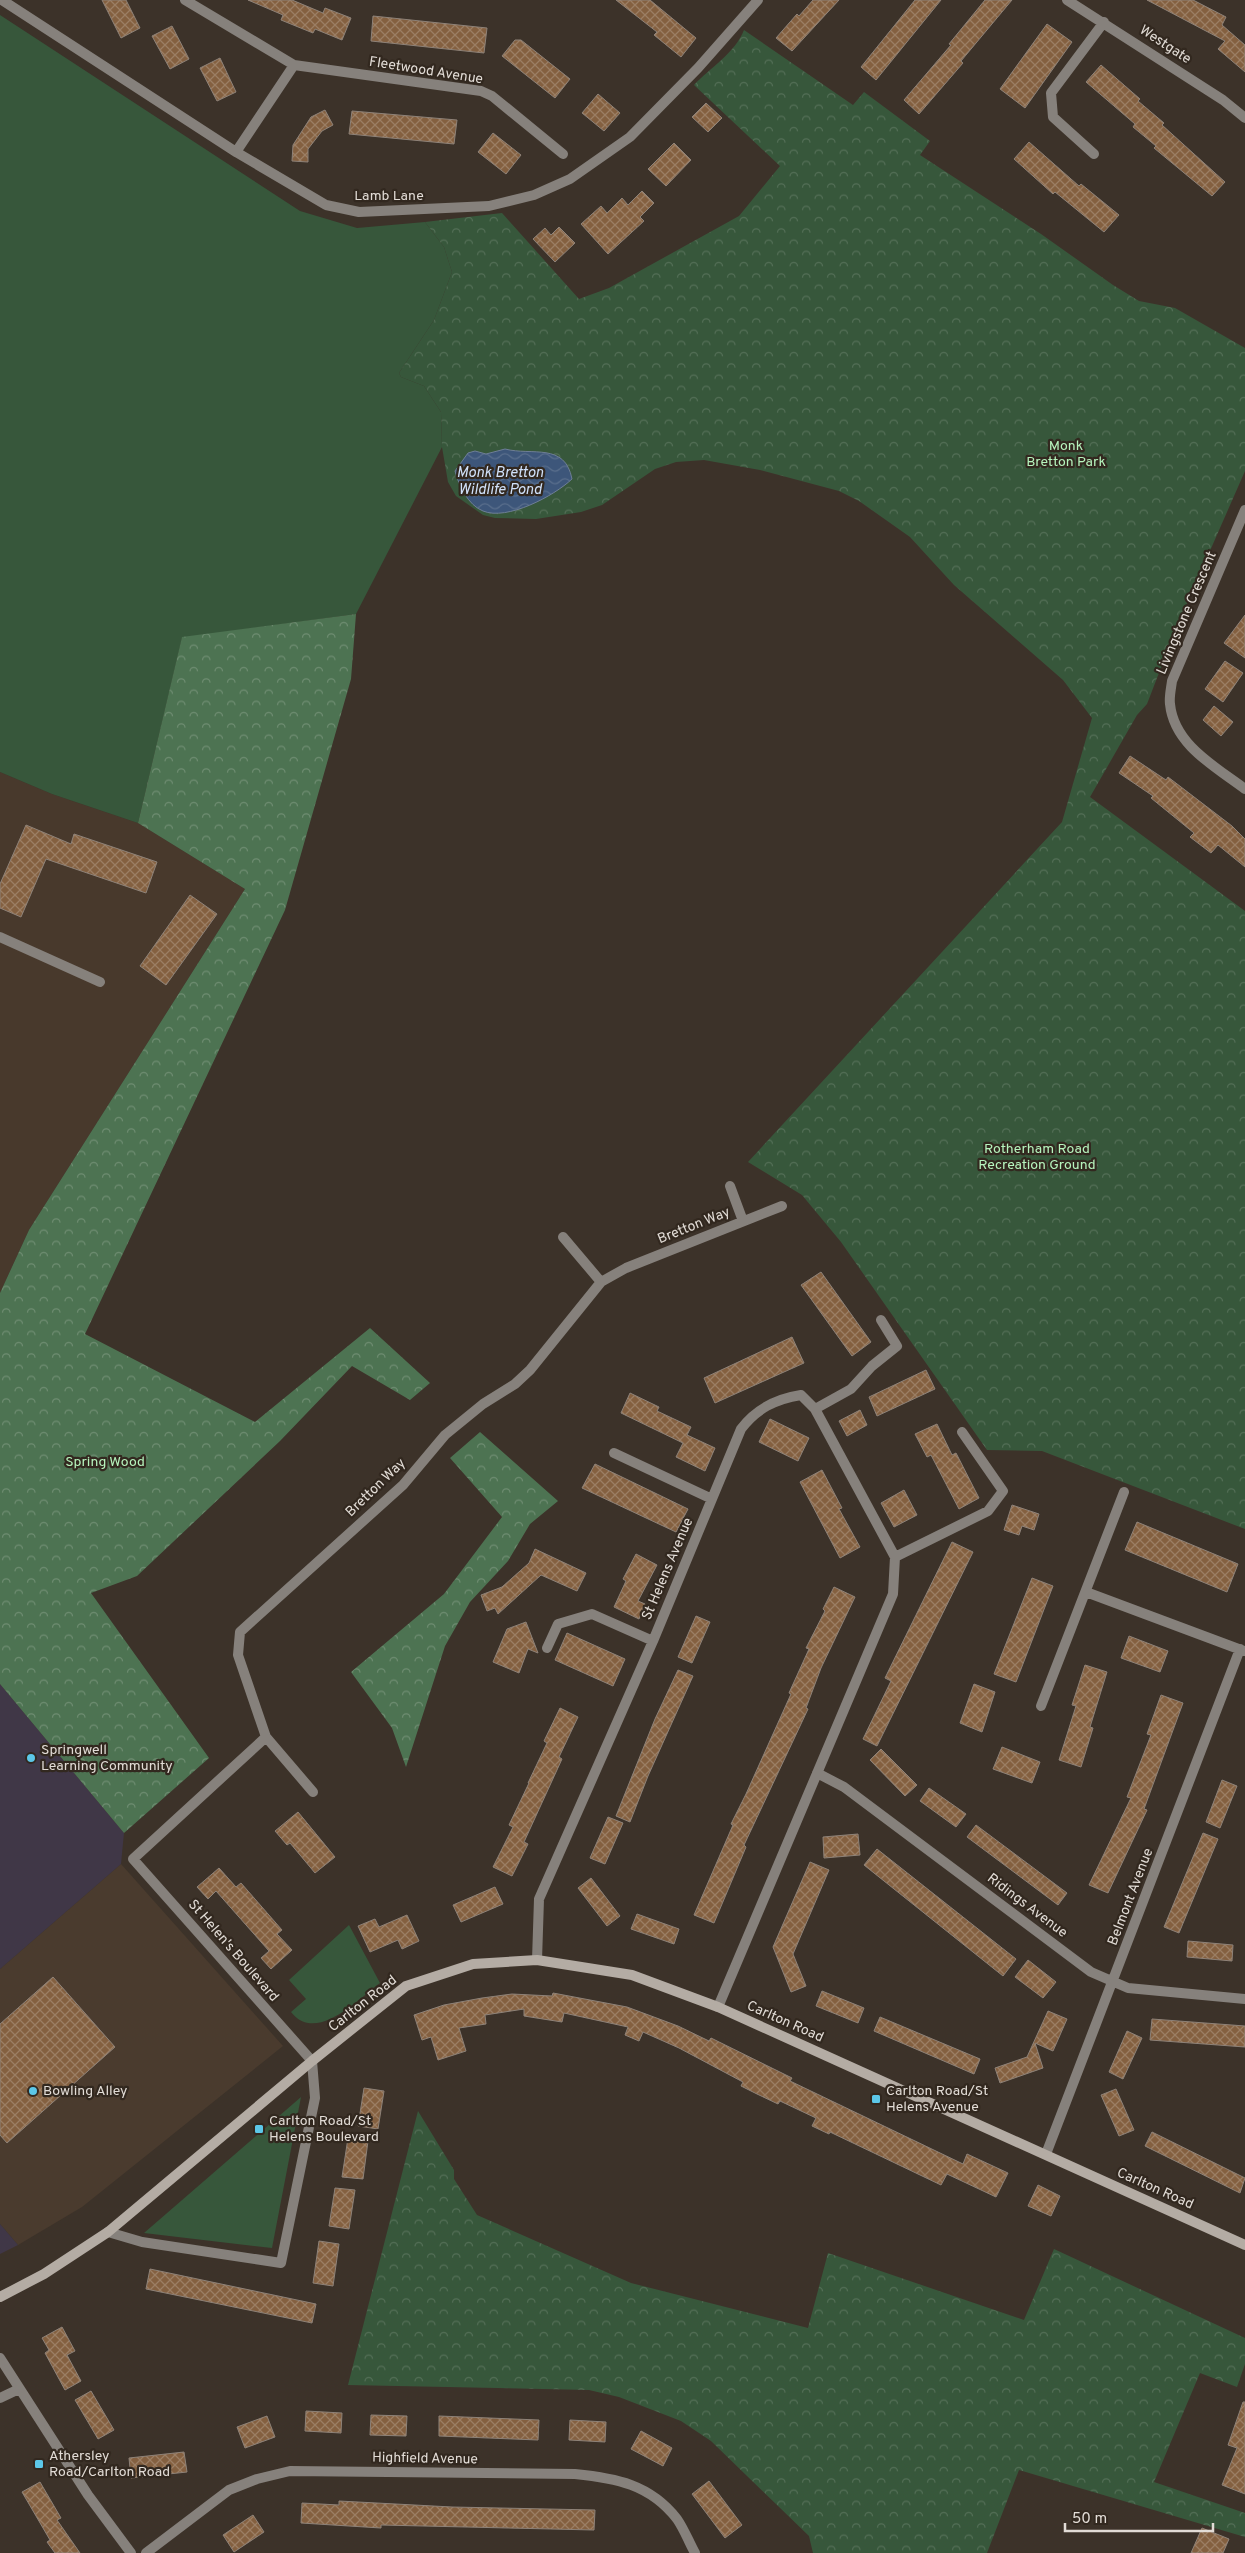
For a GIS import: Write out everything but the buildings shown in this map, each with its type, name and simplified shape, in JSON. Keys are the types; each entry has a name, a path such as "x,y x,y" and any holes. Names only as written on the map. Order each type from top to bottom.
{"main road":[{"name":"Carlton Road","path":"0,2297 44,2274 108,2232 312,2061 406,1986 473,1964 537,1960 632,1975 718,2007 1245,2245"}],"street":[{"name":"Lamb Lane","path":"2,0 236,152 326,205 359,212 489,206 534,195 570,179 630,137 698,68 758,0"},
{"name":"Fleetwood Avenue","path":"186,0 294,65 481,91 492,96 563,154"},
{"name":"Westgate","path":"1067,0 1223,100 1245,118"},
{"path":"1094,154 1053,117 1051,93 1104,22"},
{"path":"236,152 294,65"},
{"name":"Livingstone Crescent","path":"1245,510 1172,681 1170,705 1178,731 1194,750 1245,789"},
{"path":"0,937 100,982"},
{"name":"Bretton Way","path":"730,1186 743,1221"},
{"name":"Bretton Way","path":"313,1792 266,1737 238,1655 240,1632 403,1485 445,1435 461,1420 515,1384 530,1370 601,1282 626,1268 782,1206"},
{"path":"563,1237 601,1282"},
{"path":"718,2007 892,1594 895,1557 815,1409 851,1389 872,1366 897,1346 881,1320"},
{"name":"St Helens Avenue","path":"537,1960 539,1899 653,1641 741,1429 752,1414 784,1398 800,1396 815,1409"},
{"path":"895,1557 988,1511 1003,1491 962,1432"},
{"path":"614,1453 712,1499"},
{"path":"1041,1706 1124,1492"},
{"name":"Belmont Avenue","path":"1046,2154 1242,1650 1086,1592"},
{"path":"547,1648 558,1624 592,1614 653,1641"},
{"name":"St Helen's Boulevard","path":"266,1737 133,1859 312,2061"},
{"name":"Ridings Avenue","path":"817,1773 844,1786 1091,1972 1112,1983 1128,1988 1245,1998"},
{"path":"108,2232 142,2242 280,2263 315,2098 312,2061"},
{"path":"0,2358 88,2495 131,2553"},
{"path":"0,2398 19,2389"},
{"name":"Highfield Avenue","path":"146,2553 228,2490 257,2478 290,2470 575,2474 616,2478 648,2492 677,2519 695,2553"}],"shaded area":[{"path":"0,772 52,794 138,823 245,889 29,1230 0,1293"},
{"name":"Springwell Learning Community","path":"0,1684 124,1833 121,1864 0,1969"},
{"path":"121,1864 283,2046 82,2207 18,2245 0,2224 0,1969"},
{"path":"0,2224 18,2245 0,2254"}],"green space":[{"path":"0,15 300,211 357,228 425,222 444,247 452,272 434,320 399,373 401,377 424,386 441,412 442,447 356,614 182,638 138,823 52,794 0,772"},
{"path":"744,30 853,105 864,92 930,141 920,155 1041,234 1113,285 1139,301 1175,308 1245,348 1245,471 1177,626 1147,704 1137,715 1090,797 1245,911 1245,1529 1042,1451 987,1450 841,1242 802,1195 748,1162 1062,822 1092,718 1063,680 954,585 910,537 859,501 839,491 760,470 704,460 676,462 655,469 602,505 581,512 536,519 495,518 483,515 456,496 448,482 442,447 441,412 424,386 401,377 399,373 434,320 452,272 444,247 425,222 502,213 579,299 609,288 739,216 780,166 694,85 735,46"},
{"name":"Spring Wood","path":"356,614 351,679 285,910 85,1334 255,1422 370,1328 430,1383 410,1400 352,1366 280,1441 137,1576 91,1593 209,1758 124,1833 0,1684 0,1293 29,1230 245,889 138,823 182,637"},
{"path":"480,1432 558,1501 530,1524 508,1561 470,1602 445,1646 406,1767 392,1728 351,1672 444,1594 502,1517 450,1458"},
{"path":"349,1925 380,1983 336,2016 312,2023 301,2021 291,2012 306,1999 289,1980"},
{"path":"301,2097 272,2248 144,2233"},
{"path":"418,2111 454,2170 454,2179 477,2215 631,2283 808,2328 828,2253 1024,2320 1054,2249 1245,2338 1245,2364 1237,2387 1200,2373 1154,2482 1245,2513 1245,2537 1019,2470 987,2553 813,2553 809,2536 711,2441 681,2421 619,2397 589,2390 348,2385"}],"water":[{"name":"Monk Bretton Wildlife Pond","path":"505,449 555,455 568,467 572,479 554,493 517,510 504,513 483,511 469,500 459,483 455,471 468,453 475,451 486,454"}],"place":[{"name":"Springwell Learning Community","path":"31,1758"},
{"name":"Bowling Alley","path":"33,2091"},
{"name":"Carlton Road/St Helens Avenue","path":"876,2099"},
{"name":"Carlton Road/St Helens Boulevard","path":"259,2129"},
{"name":"Athersley Road/Carlton Road","path":"39,2464"}],"park label":[{"name":"Monk Bretton Park","path":"1066,454"},
{"name":"Rotherham Road Recreation Ground","path":"1037,1158"}]}
